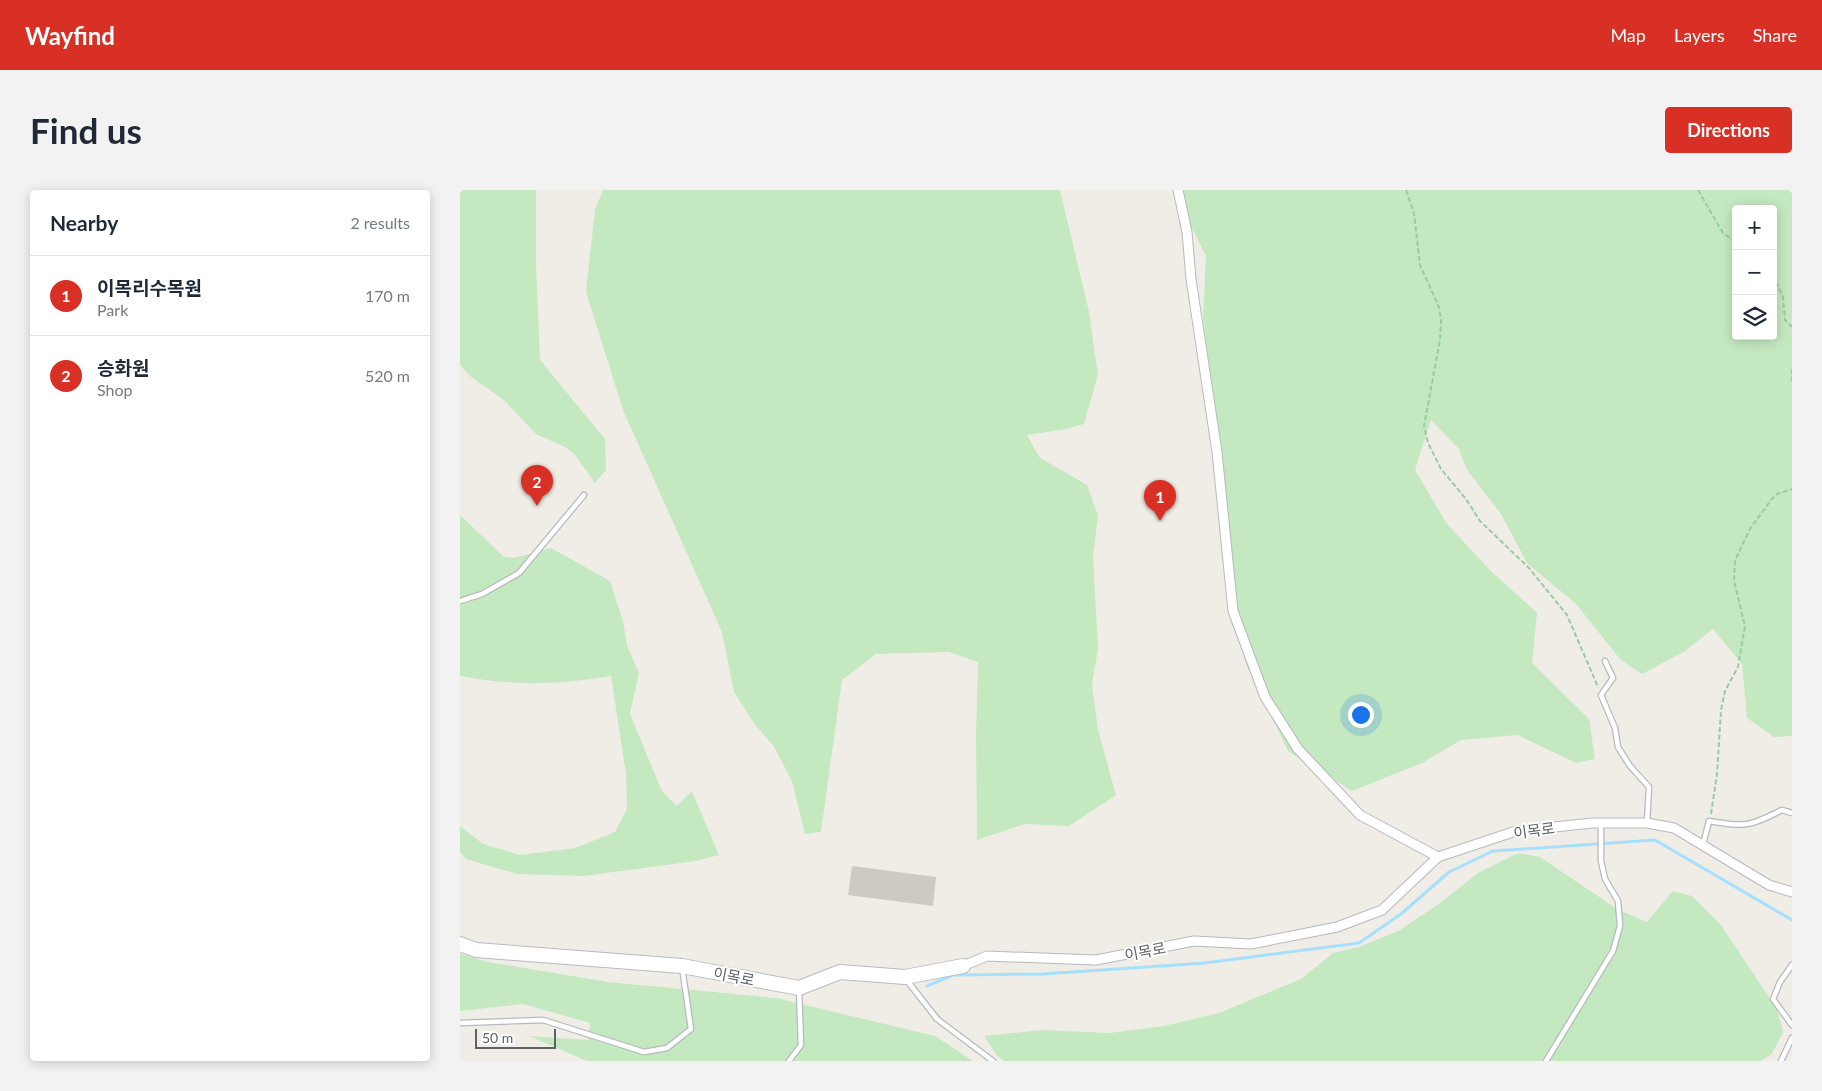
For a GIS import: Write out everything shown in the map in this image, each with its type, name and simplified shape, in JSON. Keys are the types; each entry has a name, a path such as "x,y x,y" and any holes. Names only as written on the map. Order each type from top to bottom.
{"street":[{"path":"1178,190 1187,232 1190,279 1217,452 1233,611 1265,697 1298,749 1360,815 1438,857"},
{"name":"이목로","path":"460,944 476,950 682,966 799,988 840,972 904,977 963,966 987,956 1096,960 1194,941 1251,944 1337,927 1382,910 1438,857 1516,831 1592,823 1648,823 1674,828 1769,885 1792,892"}],"lane":[{"path":"460,600 482,594 519,573 584,495"},
{"path":"1605,661 1613,678 1601,695 1615,728 1618,748 1630,766 1649,787 1648,823"},
{"path":"1703,846 1709,821 1744,826 1758,822 1782,810 1792,813"},
{"path":"1546,1061 1612,951 1620,926 1618,901 1605,879 1601,860 1601,824"},
{"path":"1792,965 1780,982 1773,999 1792,1024"},
{"path":"460,1023 543,1020 644,1052 667,1048 691,1028 682,966"},
{"path":"904,977 938,1019 993,1061"},
{"path":"789,1061 801,1045 799,988"},
{"path":"1781,1061 1792,1038"}],"path":[{"path":"1406,190 1414,213 1420,265 1439,306 1442,321 1424,426 1428,443 1441,469 1466,499 1480,521 1529,568 1567,615 1601,695"},
{"path":"1698,190 1723,233 1732,239"},
{"path":"1777,284 1783,297 1786,320 1792,327"},
{"path":"1792,369 1792,384"},
{"path":"1709,821 1717,774 1721,710 1725,691 1738,667 1744,626 1734,581 1735,560 1750,529 1771,500 1777,494 1792,489"}],"green space":[{"path":"460,190 536,190 536,264 540,360 605,439 606,470 595,483 575,455 567,448 536,434 504,400 471,377 460,365"},
{"path":"603,190 1060,190 1089,312 1098,375 1084,424 1027,435 1040,458 1087,485 1098,515 1093,556 1098,648 1092,685 1098,730 1116,795 1069,826 1025,824 977,840 976,735 978,662 949,652 876,654 842,680 821,832 805,834 792,781 773,745 755,725 734,692 722,632 623,410 586,292 595,210"},
{"path":"1173,190 1792,190 1792,736 1774,737 1747,718 1742,664 1713,629 1685,651 1642,674 1620,659 1576,604 1527,563 1501,514 1467,470 1459,449 1431,420 1415,470 1447,524 1490,570 1537,613 1532,663 1589,719 1595,759 1576,763 1517,735 1461,740 1422,763 1352,791 1288,751 1246,664 1228,570 1218,431 1203,318 1206,256"},
{"path":"460,515 504,557 514,558 551,548 610,581 623,621 627,645 639,673 630,714 662,791 677,806 692,791 719,855 696,861 584,876 517,874 466,859 460,852 460,826 483,844 520,855 575,848 615,832 627,809 626,774 611,676 554,683 517,683 460,676"},
{"path":"1518,853 1540,857 1617,909 1647,922 1673,891 1692,896 1721,925 1777,1009 1783,1032 1772,1054 1761,1061 1005,1061 997,1056 984,1036 1042,1030 1109,1033 1164,1026 1219,1013 1301,979 1333,953 1359,947 1400,930 1440,903 1478,873"},
{"path":"460,954 488,962 608,982 776,998 935,1036 973,1061 587,1061 529,1036 588,1040 590,1023 523,1004 460,1011"}],"building":[{"path":"852,866 936,877 933,906 848,895"}],"waterway":[{"path":"927,986 953,975 1043,974 1205,963 1359,943 1401,914 1449,872 1493,851 1655,840 1792,920"}],"place":[{"name":"승화원","path":"537,506"},
{"name":"이목리수목원","path":"1160,521"}]}
